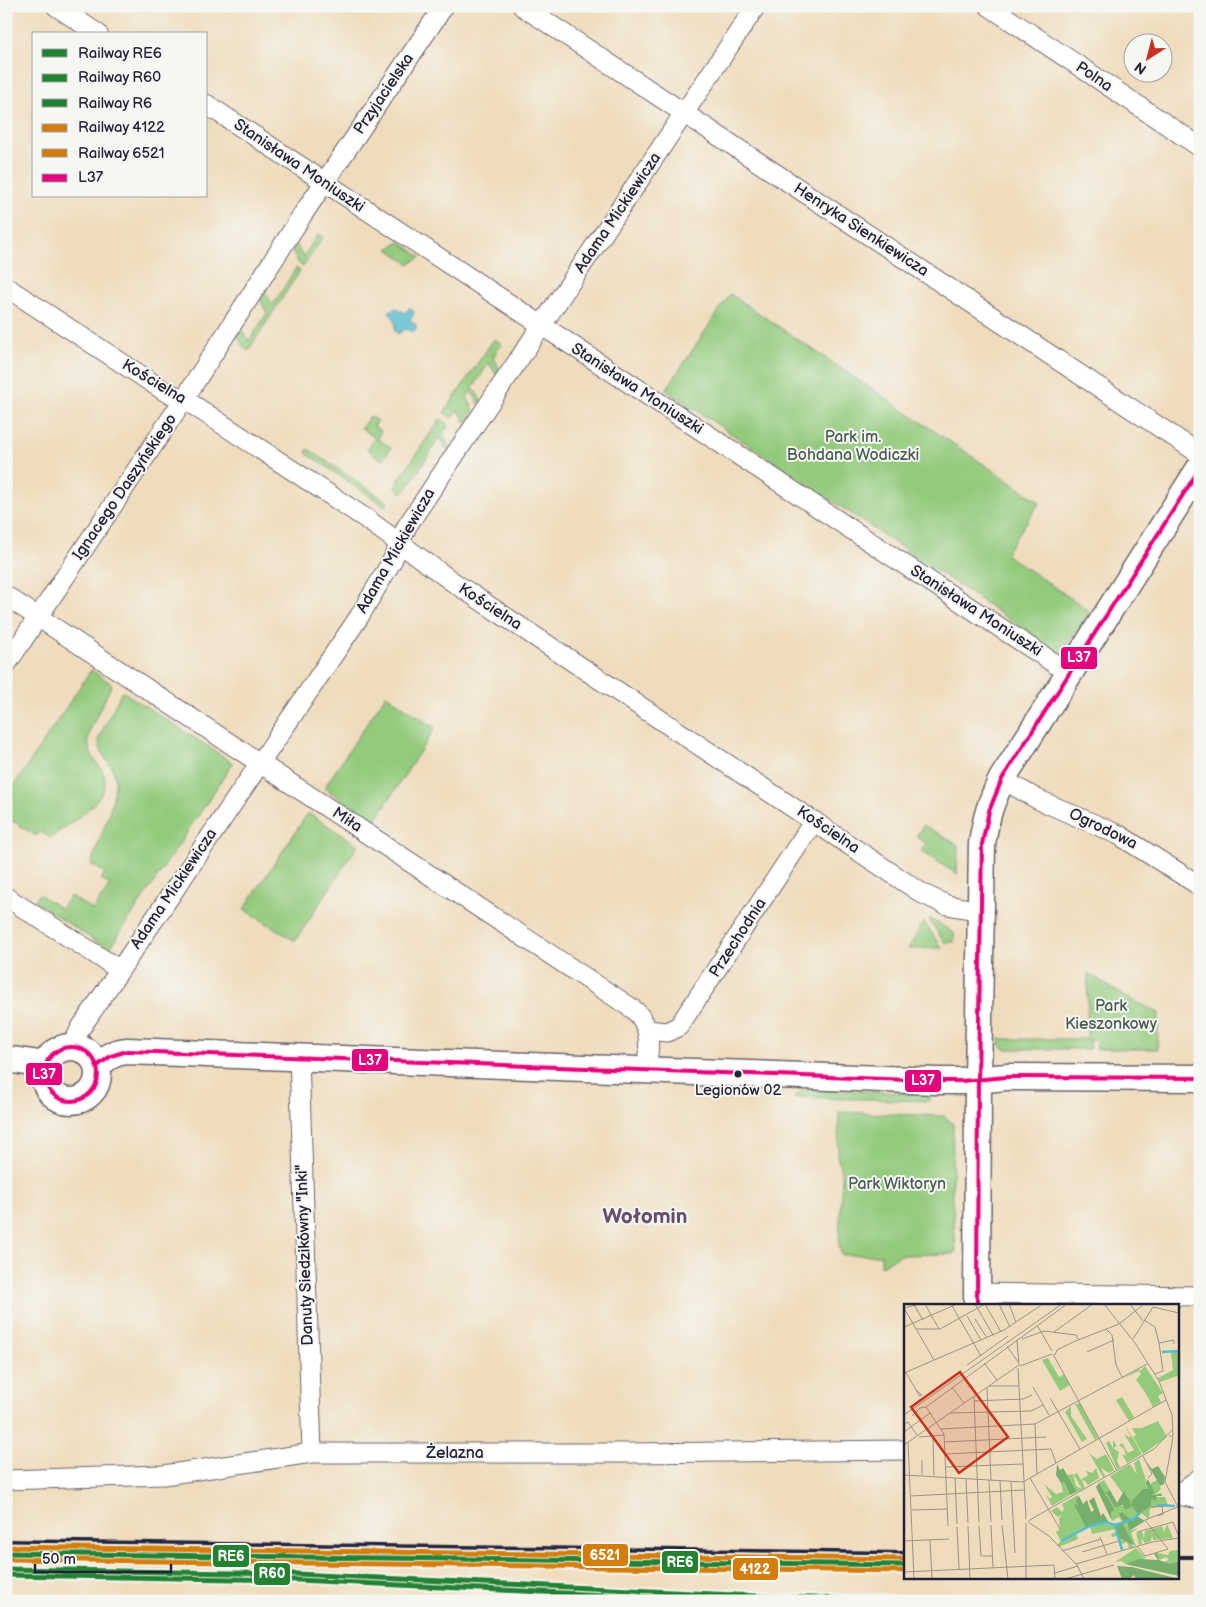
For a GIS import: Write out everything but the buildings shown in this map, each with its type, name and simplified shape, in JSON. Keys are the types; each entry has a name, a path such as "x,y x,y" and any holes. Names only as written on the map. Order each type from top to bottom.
{"street":[{"path":"56,6 95,32"},
{"name":"Przyjacielska","path":"325,182 444,6"},
{"name":"Henryka Sienkiewicza","path":"522,6 1200,454"},
{"name":"Adama Mickiewicza","path":"72,1047 80,1028 358,617 401,544 407,526 756,6"},
{"name":"Polna","path":"989,6 1200,147"},
{"name":"Stanisława Moniuszki","path":"208,105 1069,673"},
{"name":"Ignacego Daszyńskiego","path":"6,665 184,399 325,182"},
{"name":"Kościelna","path":"6,287 166,392 184,399 365,518 453,582 931,898 947,905 981,911"},
{"path":"1200,468 1002,779 990,804 982,844 977,1299 1200,1296"},
{"name":"Miła","path":"6,596 633,1009 643,1019 648,1030"},
{"name":"Ogrodowa","path":"1002,779 1037,799 1119,834 1199,884"},
{"name":"Przechodnia","path":"648,1030 667,1032 679,1026 814,821"},
{"path":"6,897 120,970"},
{"path":"646,1069 648,1030"},
{"path":"72,1047 85,1050 90,1054 99,1073 95,1087 85,1098 72,1102 58,1098 52,1093 45,1080 44,1072 53,1054 72,1047"},
{"path":"97,1066 110,1055 127,1051 944,1081 1007,1077 1200,1078"},
{"name":"Danuty Siedzikówny \"Inki\"","path":"299,1056 312,1453"},
{"path":"6,1059 46,1065"},
{"name":"Żelazna","path":"6,1480 164,1475 312,1453 817,1452 904,1450"},
{"path":"1178,1494 1200,1478"},
{"path":"1178,1495 1200,1499"}],"green space":[{"path":"319,233 323,238 303,267 299,264 291,250 295,243 303,257"},
{"path":"400,242 421,257 409,264 388,249"},
{"path":"296,268 300,271 248,351 244,348 237,334 241,328 249,341 267,313 260,299 265,292 273,305"},
{"name":"Park im. Bohdana Wodiczki","path":"730,294 1040,502 1005,554 1090,611 1061,654 666,390"},
{"path":"494,339 502,344 493,357 501,371 497,376 489,363 473,387 481,400 479,404 471,391 467,397 474,411 466,424 459,410 453,418 444,413"},
{"path":"370,416 377,421 374,426 381,431 377,438 391,448 382,460 367,449 375,438 361,428"},
{"path":"440,419 449,425 443,434 450,448 448,452 440,437 406,490 401,493 396,484"},
{"path":"308,449 388,502 385,506 306,453"},
{"path":"91,670 112,684 90,730 88,741 90,751 105,779 103,789 98,799 89,808 50,838 40,831 36,836 8,818 6,821 6,798"},
{"path":"122,691 233,763 109,950 34,901 39,894 61,909 70,896 93,910 110,885 101,879 105,873 91,864 110,808 115,786 114,772 101,750 99,738"},
{"path":"386,695 435,728 375,821 324,788"},
{"path":"308,813 358,845 295,941 244,909"},
{"path":"923,825 958,845 957,874 921,851 926,843 916,837"},
{"path":"930,918 954,933 954,942 944,942"},
{"path":"924,922 942,948 908,949"},
{"name":"Park Kieszonkowy","path":"1088,973 1124,996 1159,1013 1157,1049 1096,1049 1096,1040 1090,1039 1089,1049 1005,1049 999,1044 999,1039 1087,1039"},
{"path":"809,1089 930,1094 930,1099 927,1101 794,1097 801,1091"},
{"name":"Park Wiktoryn","path":"839,1112 944,1116 953,1124 952,1194 956,1251 952,1254 900,1255 881,1266 881,1255 842,1255 839,1247 842,1174 838,1160"}],"water":[{"path":"410,307 414,311 410,320 416,325 416,330 414,332 405,329 398,334 395,331 395,320 390,310 397,308 405,313"}],"railway":[{"path":"6,1541 904,1553"},
{"path":"1178,1557 1200,1557"}],"rail line":[{"name":"6521","path":"6,1547 904,1559"},
{"name":"RE6","path":"6,1553 904,1565"},
{"name":"4122","path":"6,1559 904,1571"},
{"name":"R60","path":"6,1569 297,1574 777,1597 921,1601"},
{"name":"R6","path":"6,1575 297,1580 725,1601"}],"transit line":[{"name":"L37","path":"977,1304 982,844 989,811 1002,779 1200,468"},
{"name":"L37","path":"66,1047 76,1047 86,1051 94,1059 98,1074 94,1089 86,1097 76,1101 66,1101 56,1097 48,1089 44,1079 44,1069 48,1059 56,1051 66,1047"},
{"name":"L37","path":"97,1066 111,1056 127,1051 936,1081 1007,1077 1200,1078"}],"place":[{"name":"Legionów 02","path":"738,1074"}],"district":[{"name":"Wołomin","path":"645,1216"}]}
